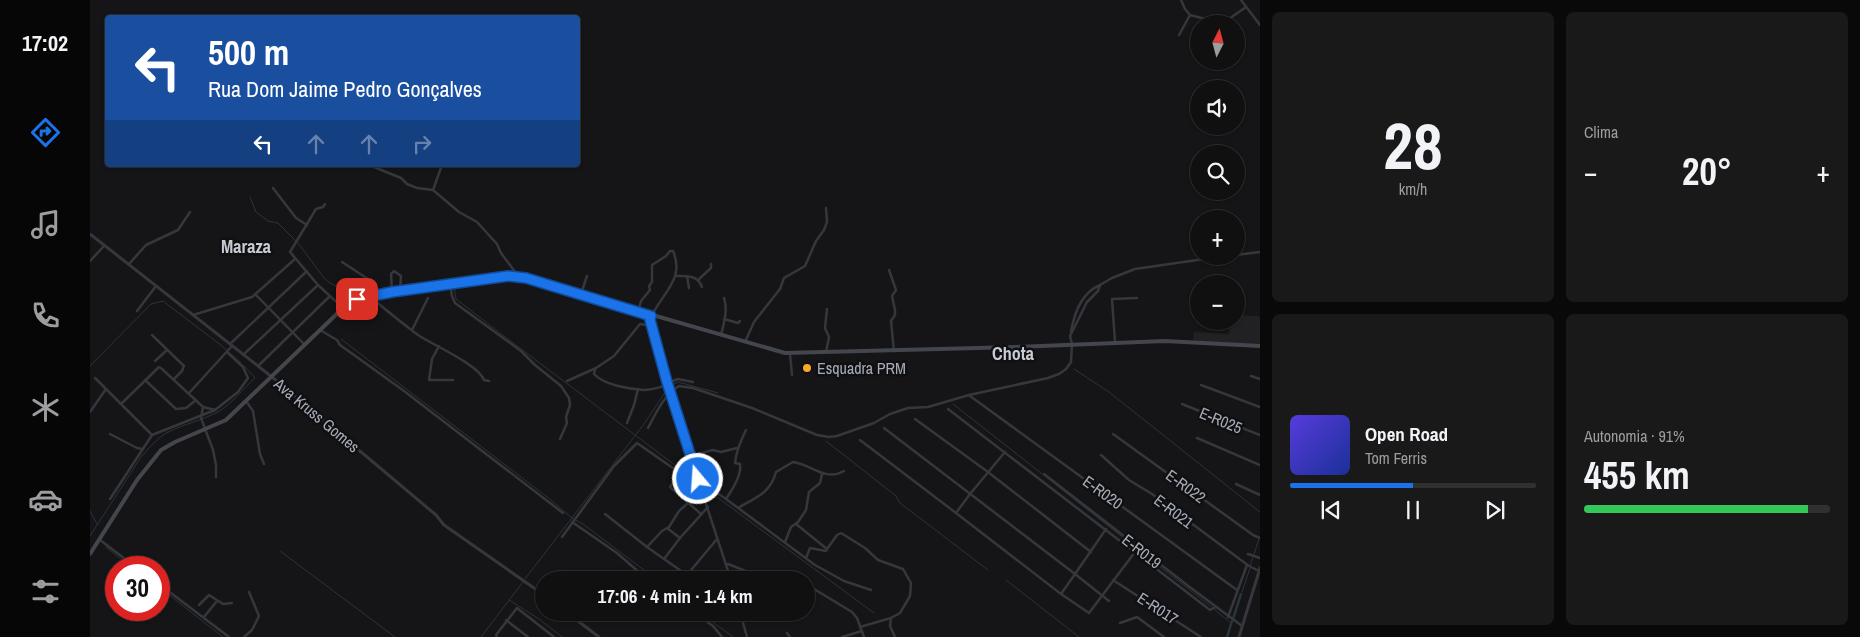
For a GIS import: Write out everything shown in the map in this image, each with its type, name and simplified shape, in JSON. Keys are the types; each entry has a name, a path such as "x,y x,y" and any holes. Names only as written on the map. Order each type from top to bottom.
{"main road":[{"path":"90,554 137,480 161,450 226,420 343,308 357,299 372,295 508,276 519,277 790,354 1165,341 1260,346"}],"street":[{"path":"1179,35 1190,15 1181,0"},
{"path":"1241,0 1260,25"},
{"path":"1234,15 1246,7"},
{"path":"374,167 401,178 407,184 417,188 433,190 446,203 477,222 488,232 519,277"},
{"path":"433,190 441,167"},
{"path":"273,188 296,218 307,225"},
{"path":"325,204 323,208 316,209 290,251 318,285 343,308"},
{"path":"745,342 754,322 781,288 784,278 805,266 819,234 824,230 827,222 826,208"},
{"path":"129,264 146,245 178,230 190,212"},
{"name":"Ava Kruss Gomes","path":"90,234 272,377 436,515 444,525 535,589"},
{"path":"90,261 105,245"},
{"path":"638,311 641,301 650,290 652,265 672,250 676,256 676,276 650,320 670,394 729,571"},
{"path":"1245,254 1260,252"},
{"path":"193,315 256,295 295,259"},
{"path":"648,428 657,411 679,386 693,388 752,408 817,435 829,437 874,423 890,414 908,408 928,407 969,395 1048,378 1059,374 1071,362 1072,344 1070,336 1087,302 1098,292 1100,285 1135,269 1190,261"},
{"path":"342,262 368,280 372,295 384,309 412,330 479,372 484,380 489,381"},
{"path":"698,280 710,270 711,264"},
{"path":"508,276 512,267"},
{"path":"189,393 215,362 219,361 231,345 307,270"},
{"path":"889,270 896,290 892,296 895,315 891,321 894,351"},
{"path":"392,292 390,278 394,271 400,276 400,291"},
{"path":"581,294 587,276"},
{"path":"676,276 687,276 698,280 702,287"},
{"path":"687,276 689,288"},
{"path":"450,284 455,303 521,351 561,386 566,393 570,405 566,417 567,423 560,439"},
{"path":"243,355 318,285"},
{"path":"137,311 156,286"},
{"path":"256,295 305,345"},
{"path":"258,366 330,296"},
{"path":"412,330 428,298"},
{"path":"721,335 726,304 724,298"},
{"path":"1115,344 1112,299 1138,298"},
{"path":"826,352 829,337 824,328 827,309"},
{"path":"724,320 736,323 740,321"},
{"path":"568,381 596,368 614,356 640,324 652,326"},
{"path":"320,330 337,340 340,345 563,512"},
{"path":"152,335 184,366 174,379"},
{"path":"439,346 432,359 430,380 454,380"},
{"path":"155,362 167,350"},
{"path":"110,499 152,435 176,424 202,418 238,392 248,378 243,367 227,351"},
{"path":"790,354 792,375"},
{"path":"121,404 159,366 203,407 215,410"},
{"path":"596,368 594,374 599,379 638,389 647,390 678,379 693,382"},
{"path":"1251,376 1260,379"},
{"path":"95,378 152,435"},
{"path":"145,380 176,409 186,408 196,400"},
{"path":"1201,384 1260,407"},
{"path":"627,423 638,389"},
{"path":"90,412 106,390"},
{"name":"E-R020","path":"969,395 1237,590"},
{"path":"246,401 253,409 260,454 264,464"},
{"name":"E-R025","path":"1182,404 1260,436"},
{"path":"203,407 202,418 213,450 216,478"},
{"path":"948,409 1210,610 1216,608"},
{"path":"916,419 1091,552"},
{"path":"884,428 1109,601"},
{"path":"726,499 741,469 740,464 734,463 737,448 746,430"},
{"path":"110,434 142,449"},
{"name":"E-R022","path":"1113,434 1253,535 1259,537"},
{"path":"1197,438 1260,465"},
{"path":"860,440 1061,594 1089,612 1134,552"},
{"path":"562,537 614,466 638,443 700,486 704,484 726,499 815,565 844,581 871,590"},
{"path":"690,456 713,450 720,452 737,448"},
{"path":"956,513 1005,452"},
{"name":"E-R021","path":"1101,455 1129,480 1152,494 1249,566 1260,570"},
{"path":"738,508 757,498 768,489 772,485 777,472 793,462 806,465 822,474 833,475 844,471"},
{"path":"680,473 670,487 701,514"},
{"path":"785,542 792,527 806,509 809,492 820,483 822,474"},
{"name":"E-R019","path":"1044,474 1216,608 1242,626"},
{"path":"1236,484 1260,495"},
{"path":"647,547 667,528 679,511 688,503"},
{"path":"664,559 708,507"},
{"path":"604,514 686,576 718,539"},
{"path":"572,522 617,553 638,571"},
{"path":"796,524 827,549"},
{"path":"667,528 680,538"},
{"path":"1061,594 1106,529"},
{"path":"806,558 810,548 826,551 837,534 841,534 865,548 878,560 902,569 911,583 910,596 900,613 891,618 861,627 842,637"},
{"path":"99,540 121,556"},
{"path":"1143,558 1146,554"},
{"path":"1248,554 1260,558"},
{"path":"727,563 746,571"},
{"path":"1228,616 1237,590 1249,566"},
{"path":"1239,637 1260,570"},
{"name":"E-R017","path":"1113,580 1202,637"},
{"path":"815,590 852,612 857,618 864,637"},
{"path":"170,592 229,637"},
{"path":"244,637 252,630 259,616 250,592"},
{"path":"199,605 209,595 225,605 232,603"},
{"path":"204,617 217,601"},
{"path":"495,636 516,608 554,637"},
{"path":"198,612 208,611"},
{"path":"1120,622 1137,617 1164,637"},
{"path":"891,618 890,626 895,637"},
{"path":"506,620 528,637"},
{"path":"578,621 599,637"},
{"path":"705,621 722,637"},
{"path":"743,621 747,637"},
{"path":"787,632 790,637"}],"shaded area":[{"path":"1245,315 1258,316 1260,318 1260,346 1193,341 1194,332 1229,334 1229,330 1245,330"}],"waterway":[{"path":"250,197 256,212 268,221 278,223 298,243 324,278 350,293 361,293"},
{"path":"454,286 456,299 487,323"},
{"path":"90,366 151,304 163,301 241,363"},
{"path":"488,324 696,481"},
{"path":"341,339 572,518 583,524 645,571"},
{"path":"90,536 141,457 154,442 170,431 221,410 255,378 244,366"},
{"path":"1074,369 1109,392 1260,512"},
{"path":"671,386 678,382 718,393"},
{"path":"525,579 644,424 668,388"},
{"path":"953,404 1144,554"},
{"path":"826,441 896,496 900,503 988,570"},
{"path":"702,486 874,613"},
{"path":"90,511 97,524"},
{"path":"1250,566 1260,536"},
{"path":"106,547 117,556"},
{"path":"280,551 395,637"},
{"path":"1147,557 1213,608"},
{"path":"1242,592 1250,568"},
{"path":"1006,580 1079,637"},
{"path":"481,637 523,582"},
{"path":"1233,619 1241,594"},
{"path":"170,596 223,637"},
{"path":"509,600 539,619 562,637"},
{"path":"1215,610 1231,623"},
{"path":"711,621 733,637"},
{"path":"1227,637 1232,621"}],"place":[{"name":"Esquadra PRM","path":"807,368"}],"district":[{"name":"Maraza","path":"246,247"},
{"name":"Chota","path":"1013,354"}],"route":[{"path":"357,299 482,278 517,276 651,316 650,320 670,394 698,479"}]}
